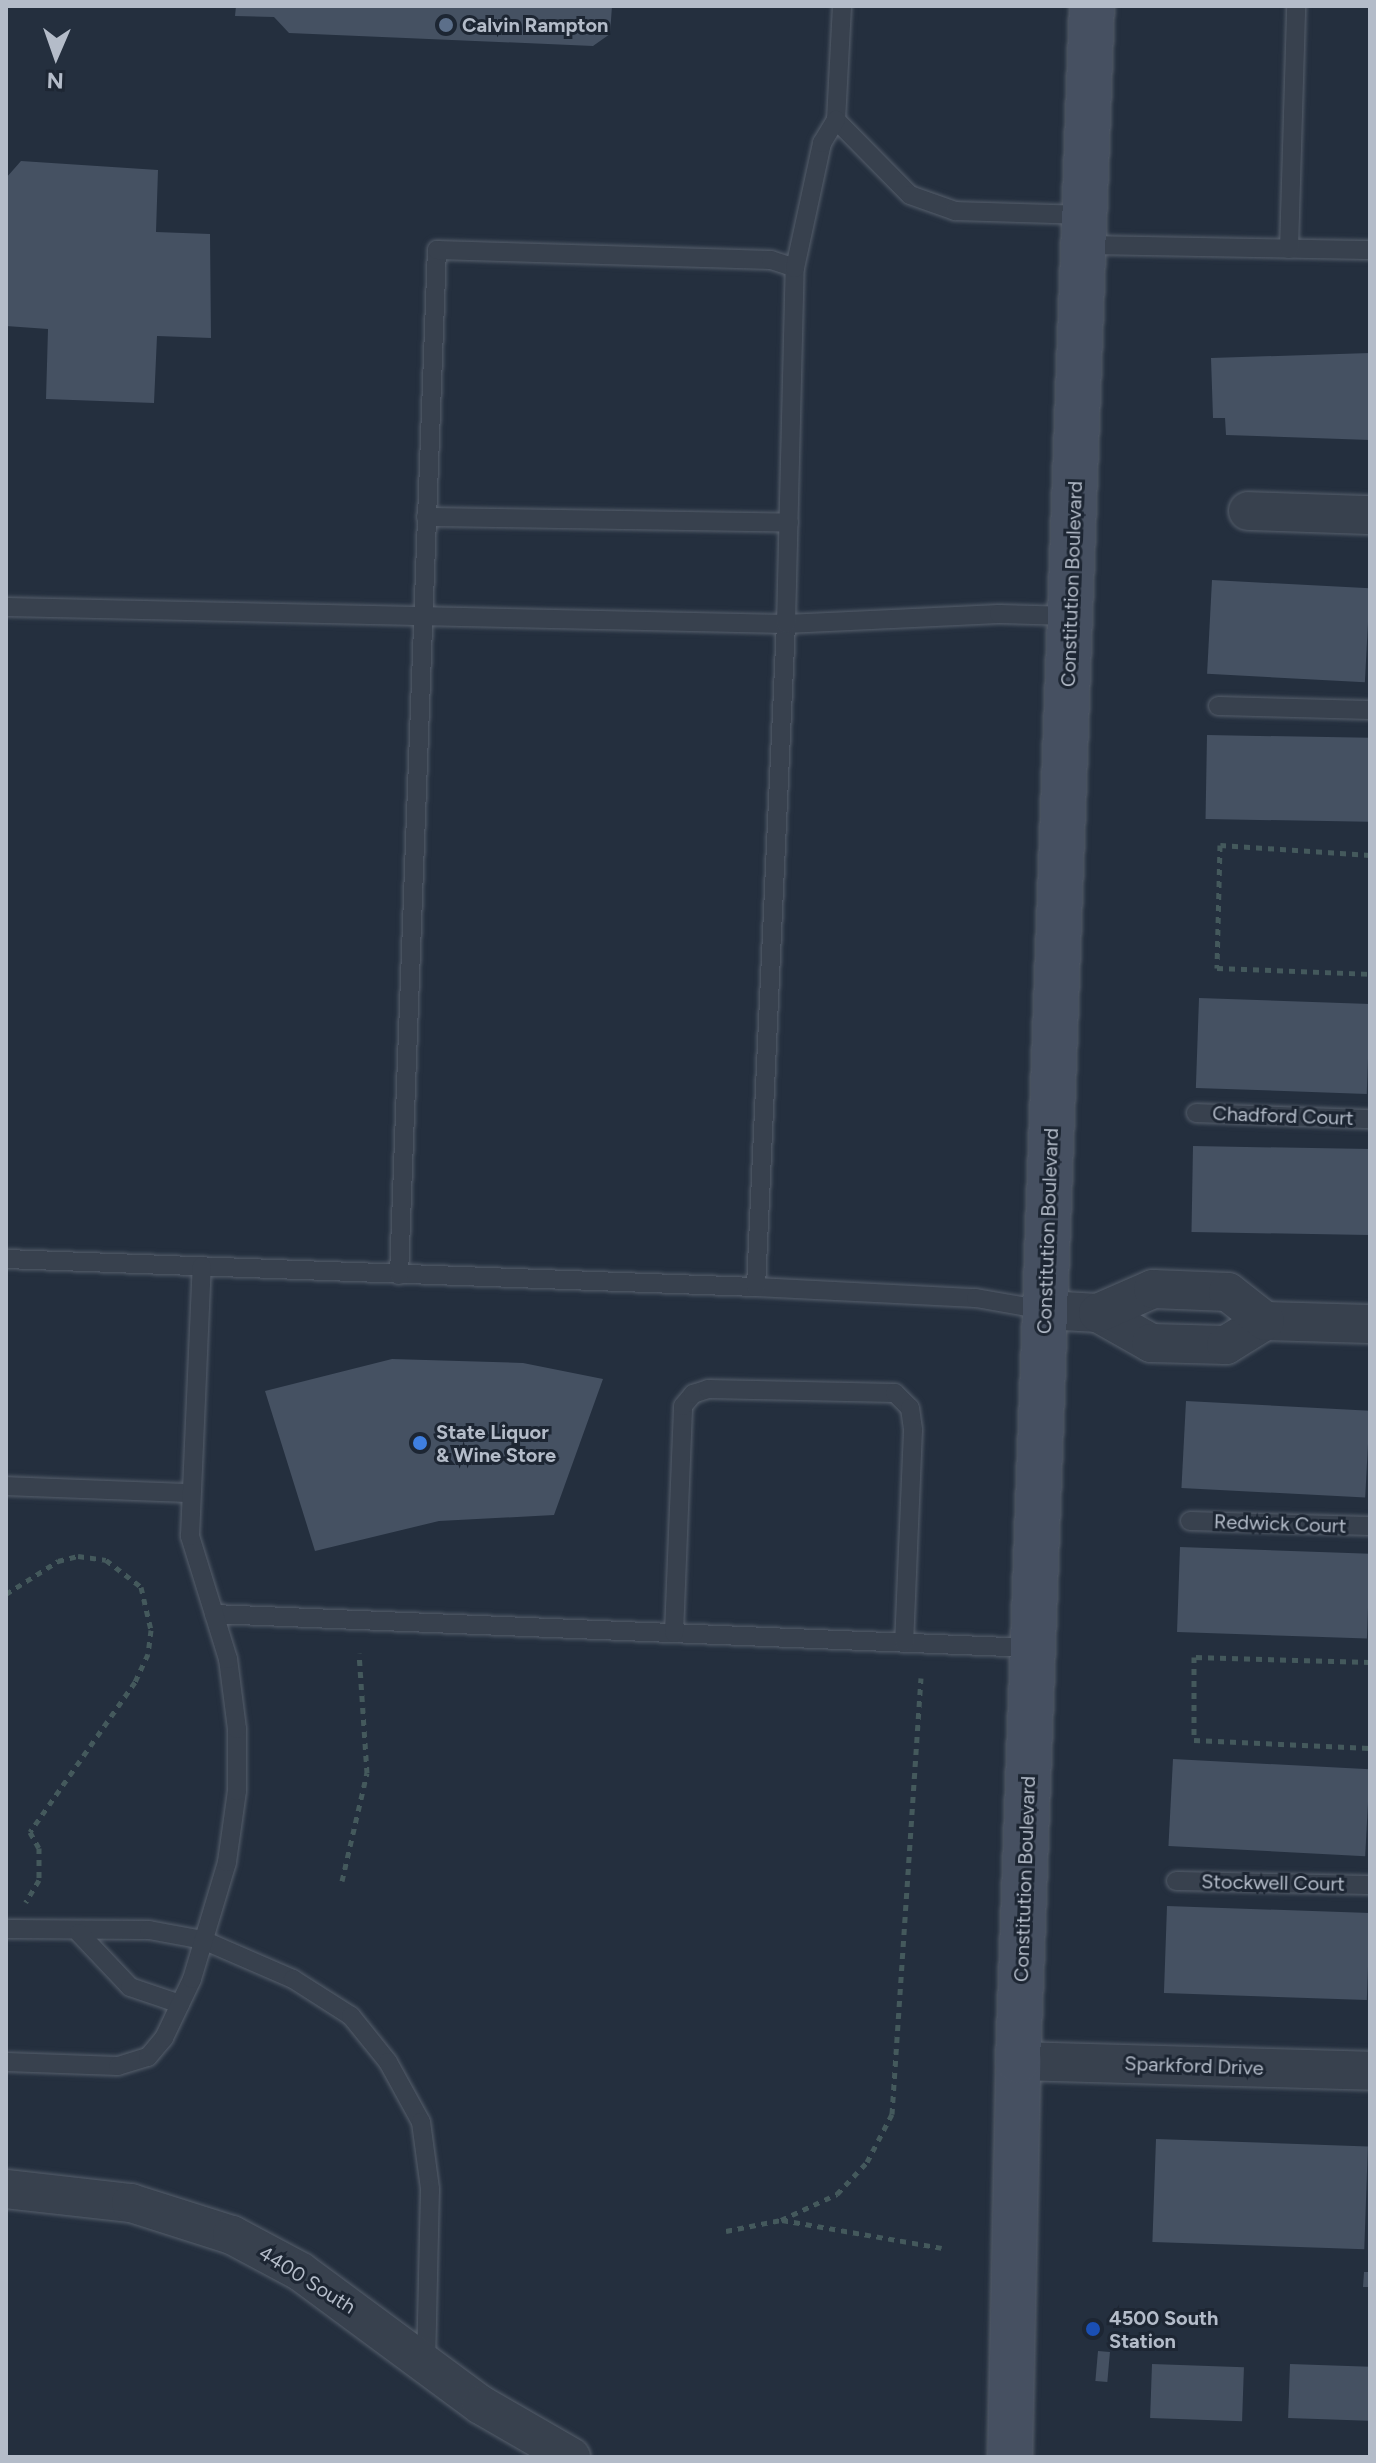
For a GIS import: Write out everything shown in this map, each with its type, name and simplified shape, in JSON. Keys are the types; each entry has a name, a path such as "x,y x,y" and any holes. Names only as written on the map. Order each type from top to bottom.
{"main road":[{"name":"Constitution Boulevard","path":"1010,2457 1018,2061 1092,6"}],"street":[{"path":"1248,511 1370,515"},
{"path":"1098,1313 1153,1289 1228,1292 1265,1321"},
{"path":"1045,1310 1098,1313 1151,1343 1226,1345 1265,1321 1370,1324"},
{"name":"Sparkford Drive","path":"1018,2061 1370,2071"},
{"name":"4400 South","path":"6,2189 131,2203 232,2235 301,2272 513,2426 571,2457"}],"lane":[{"path":"756,1287 786,624 795,268 822,143 836,120 842,6"},
{"path":"1289,249 1296,6"},
{"path":"836,120 910,195 955,211 1085,230 1289,249 1370,250"},
{"path":"399,1275 437,250 771,260 795,268"},
{"path":"426,517 789,523"},
{"path":"6,607 786,624 1071,616"},
{"path":"1218,706 1370,710"},
{"name":"Chadford Court","path":"1196,1113 1370,1119"},
{"path":"6,1259 756,1287 976,1298 1045,1310"},
{"path":"6,2062 118,2066 148,2057 180,2004 227,1862 237,1791 228,1659 190,1536 202,1266"},
{"path":"674,1633 683,1406 693,1394 708,1389 895,1393 910,1408 913,1430 904,1643"},
{"path":"6,1486 191,1493"},
{"name":"Redwick Court","path":"1190,1521 1370,1526"},
{"path":"214,1614 1033,1648"},
{"name":"Stockwell Court","path":"1176,1881 1370,1885"},
{"path":"12,1929 79,1933 149,1930 203,1940 293,1979 351,2016 388,2062 421,2122 430,2189 426,2363"},
{"path":"79,1933 130,1987 180,2004"}],"path":[{"path":"1370,855 1220,845 1217,968 1370,974"},
{"path":"6,1594 58,1561 78,1556 106,1560 141,1587 151,1630 148,1654 135,1682 30,1832 39,1848 39,1880 12,1929"},
{"path":"342,1881 367,1773 359,1653"},
{"path":"1370,1662 1194,1657 1194,1740 1370,1748"},
{"path":"726,2231 781,2220 837,2194 867,2162 892,2114 921,1678"},
{"path":"781,2220 942,2248"}],"building":[{"name":"Calvin Rampton","path":"236,6 612,6 610,34 593,46 289,33 274,17 235,16"},
{"path":"21,161 158,170 156,232 210,234 211,338 157,336 154,403 46,399 48,329 6,326 6,178"},
{"path":"1370,353 1370,440 1226,435 1225,418 1213,418 1211,358"},
{"path":"1212,580 1370,588 1365,682 1207,674"},
{"path":"1207,735 1370,738 1369,822 1206,819"},
{"path":"1199,998 1370,1004 1367,1094 1196,1088"},
{"path":"1193,1146 1370,1149 1368,1235 1191,1232"},
{"path":"392,1359 523,1363 603,1379 554,1515 439,1521 315,1551 265,1391"},
{"path":"1186,1401 1370,1411 1365,1498 1181,1488"},
{"path":"1180,1547 1370,1554 1367,1639 1177,1632"},
{"path":"1173,1759 1370,1769 1365,1856 1168,1846"},
{"path":"1167,1906 1370,1913 1367,2000 1164,1993"},
{"path":"1156,2139 1368,2146 1364,2249 1152,2242"},
{"path":"1364,2272 1370,2272 1370,2287 1363,2287"},
{"path":"1098,2351 1110,2352 1107,2382 1095,2381"},
{"path":"1152,2364 1244,2367 1242,2421 1150,2418"},
{"path":"1290,2364 1370,2367 1368,2421 1288,2418"}],"place":[{"name":"Calvin Rampton","path":"446,25"},
{"name":"State Liquor & Wine Store","path":"420,1443"},
{"name":"4500 South Station","path":"1093,2329"}]}
